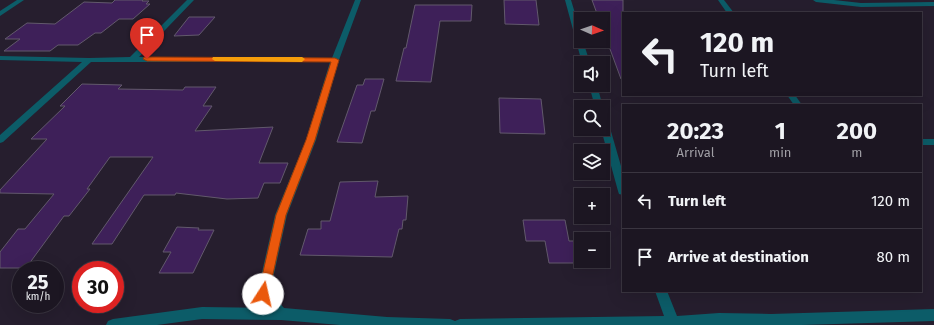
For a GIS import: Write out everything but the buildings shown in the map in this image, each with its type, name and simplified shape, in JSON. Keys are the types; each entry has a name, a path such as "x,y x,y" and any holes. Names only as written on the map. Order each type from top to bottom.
{"street":[{"path":"0,14 21,0"},
{"path":"132,59 190,0"},
{"path":"281,314 263,294 267,272 281,215 311,140 335,60 358,0"},
{"path":"568,0 584,56"},
{"path":"721,0 730,12"},
{"path":"816,0 861,5 934,4"},
{"path":"0,58 89,60 335,60"},
{"path":"0,140 89,60"},
{"path":"607,136 622,188"},
{"path":"922,142 934,142"},
{"path":"661,292 673,322"},
{"path":"113,325 202,313 281,314 387,323 450,325"},
{"path":"460,325 673,322 719,319 772,320 934,315"}],"slow traffic":[{"path":"215,59 302,59"}],"route":[{"path":"147,59 335,60 311,140 281,215 263,294"}]}
